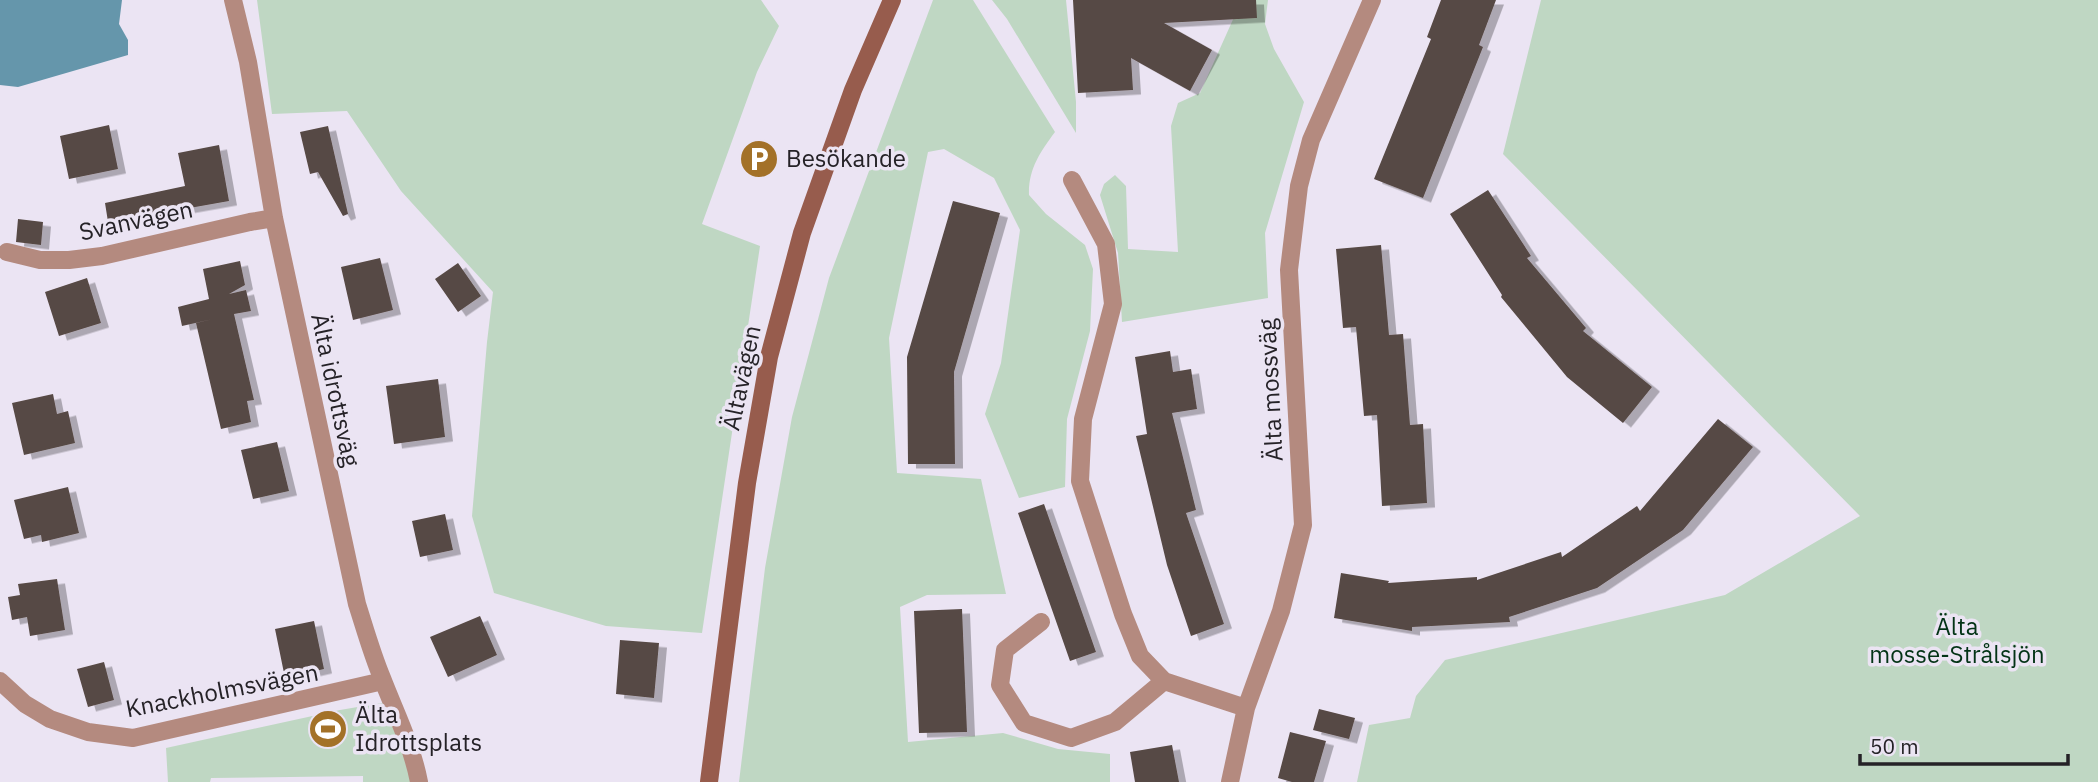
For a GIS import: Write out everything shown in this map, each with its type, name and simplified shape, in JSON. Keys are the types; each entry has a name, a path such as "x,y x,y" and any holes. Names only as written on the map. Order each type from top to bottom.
{"main road":[{"name":"Ältavägen","path":"709,782 747,483 769,357 802,233 853,90 892,0"}],"street":[{"name":"Älta idrottsväg","path":"233,0 248,62 274,218 357,604 419,782"},
{"name":"Älta mossväg","path":"1230,782 1246,708 1281,611 1303,525 1289,270 1299,186 1311,140 1372,0"},
{"path":"1072,180 1106,244 1113,304 1083,419 1080,481 1123,614 1140,656 1164,681 1246,708"},
{"name":"Svanvägen","path":"7,252 40,260 102,256 274,218"},
{"path":"1041,622 1005,650 1000,685 1024,723 1070,738 1115,722 1164,681"},
{"name":"Knackholmsvägen","path":"0,681 25,704 50,719 88,732 133,738 383,681"}],"green space":[{"path":"257,0 761,0 779,26 757,72 702,224 760,246 702,633 606,626 494,593 472,516 493,292 401,191 347,111 272,114"},
{"path":"933,0 973,0 1055,132 1036,162 1029,195 1046,214 1085,245 1093,269 1090,331 1067,419 1065,487 1019,498 985,414 1001,363 1020,230 994,178 944,149 928,152 889,338 897,473 981,479 1006,594 927,595 900,607 908,742 1003,733 1058,749 1110,754 1110,782 739,782 765,568 792,417 829,278"},
{"path":"992,0 1066,0 1076,102 1076,133 1007,19"},
{"path":"1234,0 1268,0 1265,24 1274,49 1304,102 1265,233 1268,298 1122,322 1118,253 1100,195 1104,184 1115,175 1126,186 1128,249 1178,252 1171,126 1178,103 1200,93 1235,15"},
{"name":"Älta mosse-Strålsjön","path":"1541,0 2098,0 2098,782 1357,782 1369,725 1410,718 1416,696 1445,660 1725,595 1860,516 1503,154"},
{"name":"Älta Idrottsplats","path":"393,701 419,782 363,782 363,776 211,778 210,782 168,782 166,748"}],"water":[{"path":"0,0 122,0 119,24 128,40 128,55 18,87 0,85"}],"building":[{"path":"1073,0 1256,0 1257,18 1164,23 1212,50 1190,91 1131,58 1133,90 1078,93"},
{"path":"1441,0 1496,0 1479,45 1483,47 1423,198 1374,179 1431,39 1427,37"},
{"path":"109,125 118,169 69,179 60,136"},
{"path":"328,126 348,214 343,216 318,172 310,174 300,132"},
{"path":"219,145 229,201 109,228 105,203 185,186 178,153"},
{"path":"1488,190 1531,256 1527,258 1586,328 1583,331 1652,387 1623,423 1567,377 1501,297 1450,214"},
{"path":"953,201 1000,213 954,372 955,464 908,464 907,357"},
{"path":"18,219 43,222 41,245 16,242"},
{"path":"1381,245 1389,335 1403,334 1410,425 1423,424 1427,503 1382,506 1377,415 1364,416 1356,327 1343,328 1336,249"},
{"path":"380,258 393,310 353,320 341,267"},
{"path":"240,261 245,285 229,294 246,290 251,311 234,314 254,400 247,401 251,422 221,429 196,323 213,319 182,326 178,307 209,299 203,269"},
{"path":"458,263 481,296 458,312 435,279"},
{"path":"87,278 101,323 59,336 45,292"},
{"path":"1170,351 1173,372 1191,369 1197,409 1172,413 1196,510 1186,513 1224,624 1191,636 1167,565 1136,436 1147,434 1135,357"},
{"path":"438,379 445,437 394,444 386,386"},
{"path":"53,394 57,414 68,411 75,443 24,455 12,403"},
{"path":"1718,419 1753,447 1683,530 1597,588 1509,617 1510,622 1412,627 1412,631 1334,618 1341,573 1389,581 1388,583 1477,577 1477,580 1561,552 1562,557 1637,506 1640,511"},
{"path":"277,442 289,491 253,499 241,450"},
{"path":"68,487 79,533 42,542 41,535 24,539 14,500"},
{"path":"1044,504 1096,652 1070,661 1018,513"},
{"path":"445,514 453,550 420,557 412,521"},
{"path":"57,579 65,630 30,636 27,617 12,620 8,597 20,595 18,584"},
{"path":"962,609 967,732 919,733 914,611"},
{"path":"480,616 497,655 448,677 430,637"},
{"path":"314,621 324,669 285,678 275,629"},
{"path":"620,640 659,643 654,698 616,694"},
{"path":"104,662 114,700 88,707 77,669"},
{"path":"1319,709 1355,718 1349,739 1313,730"},
{"path":"1290,732 1326,741 1314,782 1292,782 1278,778"},
{"path":"1172,745 1179,782 1135,782 1130,752"}],"place":[{"name":"Besökande","path":"759,159"},
{"name":"Älta Idrottsplats","path":"328,729"}]}
